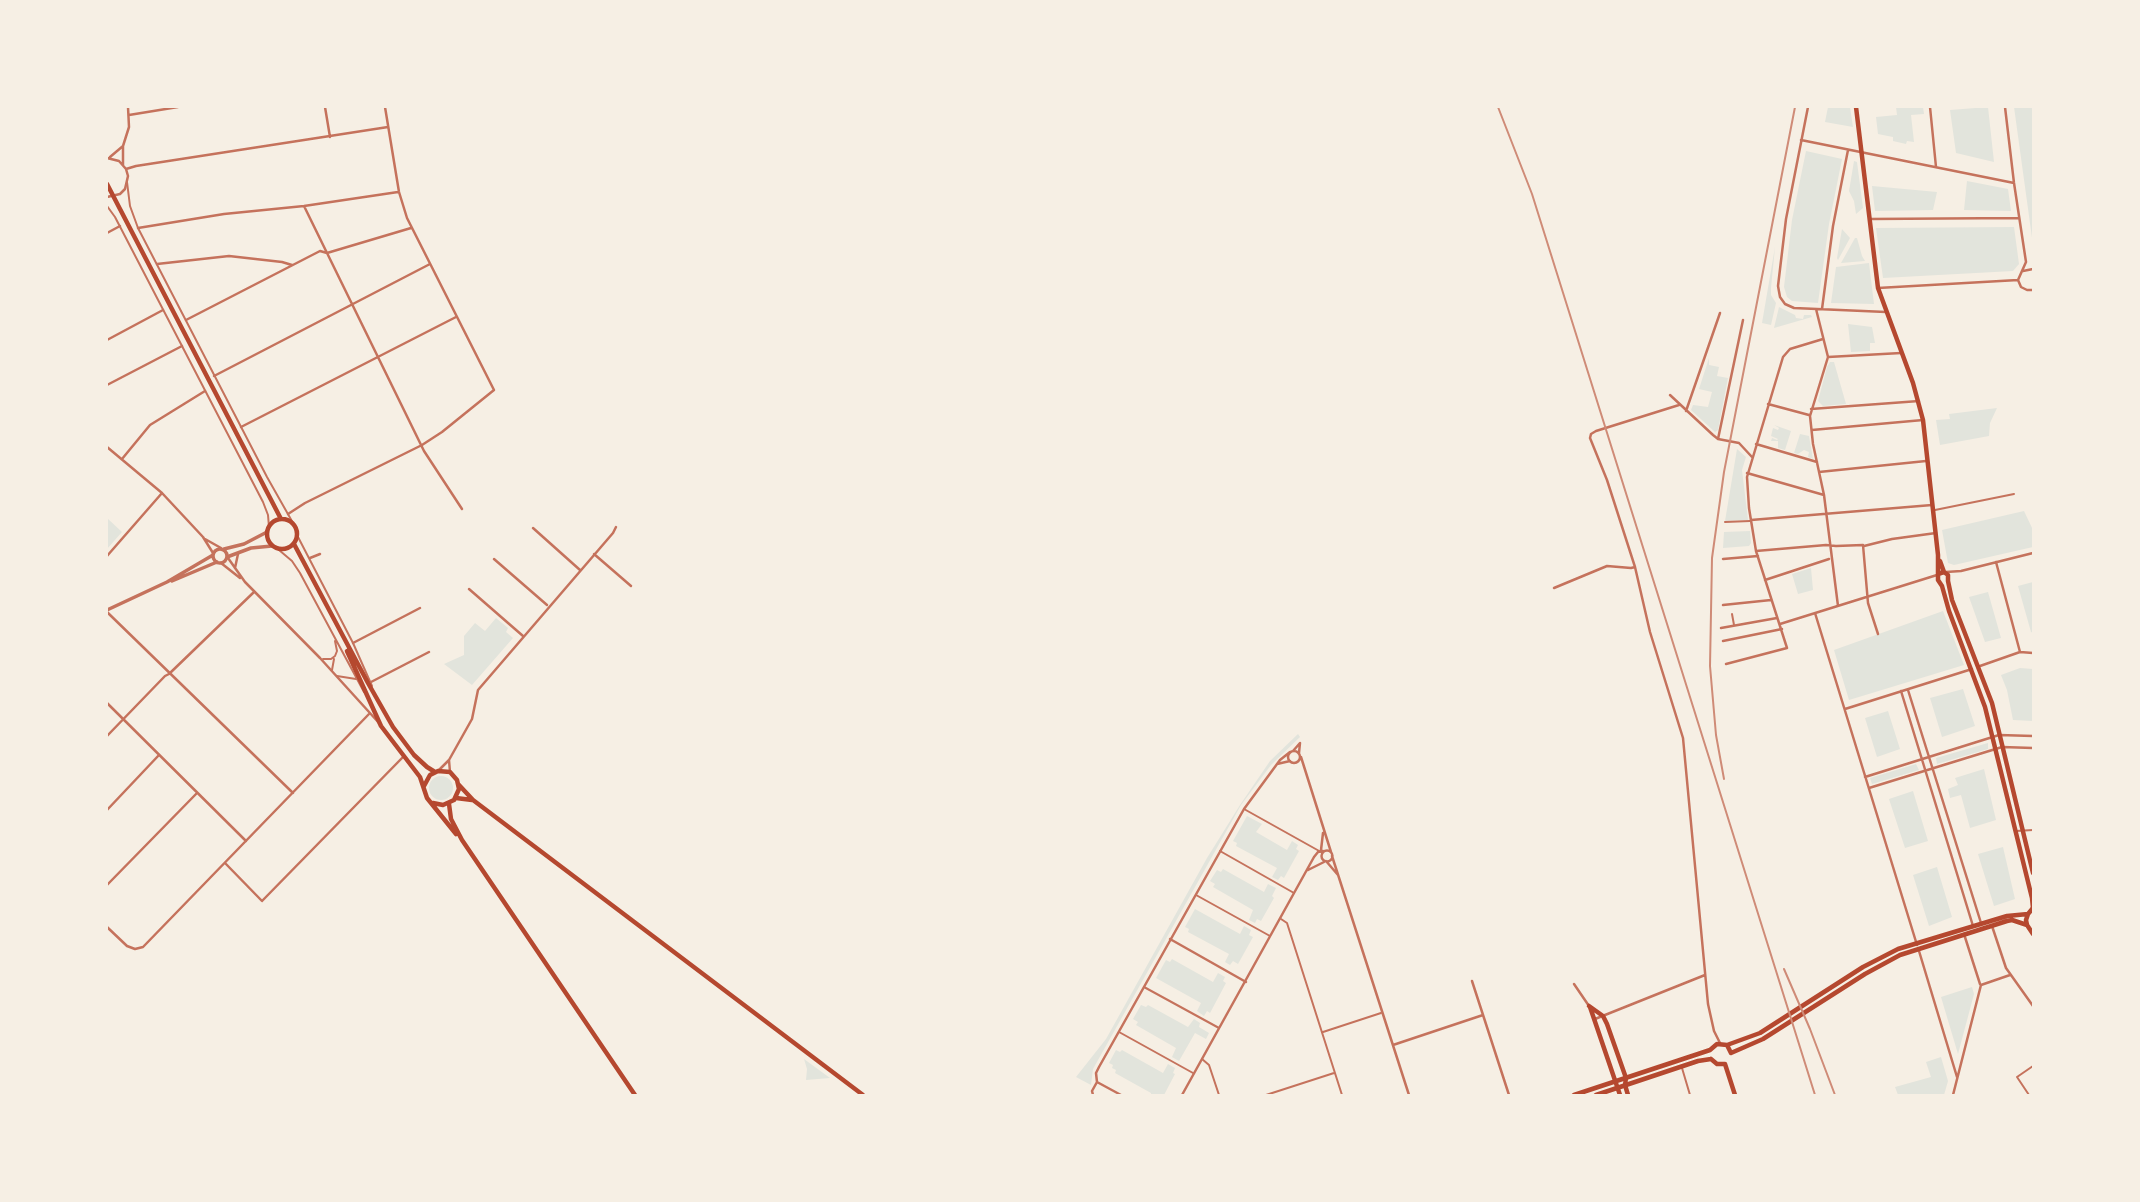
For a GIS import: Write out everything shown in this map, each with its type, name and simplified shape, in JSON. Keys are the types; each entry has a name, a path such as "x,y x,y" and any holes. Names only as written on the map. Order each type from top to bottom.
{"main road":[{"path":"1856,107 1878,288 1919,401 1929,461 1938,555 1951,618 1985,707 2015,831 2033,908 2028,914 2027,925"},
{"path":"107,184 281,519"},
{"path":"281,519 293,523 298,537 294,544 279,550 268,542 268,529 274,521 281,519"},
{"path":"294,544 379,703 414,755 427,767 450,772 474,800 863,1095"},
{"path":"1943,577 1992,703 2033,873"},
{"path":"333,620 381,726 420,776 425,792 462,840 635,1095"},
{"path":"424,786 430,775 437,771"},
{"path":"432,802 449,804 456,798 459,785"},
{"path":"456,798 474,800"},
{"path":"449,804 451,820 462,840"},
{"path":"1731,1054 1763,1040 1885,962 1917,946 1981,923 2028,914"},
{"path":"1574,1095 1759,1033 1863,967 1898,949 2012,920 2027,925 2033,934"},
{"path":"1589,1006 1603,1016 1626,1078 1628,1095"},
{"path":"1589,1006 1620,1095"},
{"path":"1711,1059 1717,1065 1725,1064 1731,1054 1727,1045"},
{"path":"1711,1059 1715,1046"},
{"path":"1596,1095 1711,1059"},
{"path":"1725,1064 1735,1095"}],"street":[{"path":"128,107 127,134 123,146 130,206 138,228 293,523"},
{"path":"129,115 178,107"},
{"path":"325,107 330,137"},
{"path":"288,514 422,445 494,390 412,228 399,192 385,107"},
{"path":"1808,107 1786,219 1778,286 1782,301 1794,308 1886,312"},
{"path":"1930,107 1936,167"},
{"path":"2005,107 2026,262 2033,269"},
{"path":"108,158 125,167 136,166 388,127"},
{"path":"1801,140 2014,183"},
{"path":"108,158 123,146"},
{"path":"1822,309 1833,226 1848,149"},
{"path":"107,197 120,194 127,182"},
{"path":"138,228 399,192"},
{"path":"107,206 120,226 268,515 268,529 244,544 216,550 167,582 107,611 293,793"},
{"path":"304,206 422,445 462,509"},
{"path":"1870,219 2019,218"},
{"path":"107,233 120,226"},
{"path":"186,320 320,251 327,253 412,228"},
{"path":"157,264 229,257 293,265"},
{"path":"2026,262 2018,280 2021,287 2033,290"},
{"path":"214,376 430,264"},
{"path":"2021,271 2033,269"},
{"path":"1878,288 2018,280"},
{"path":"1816,309 1828,357 1810,416 1825,495 1838,606"},
{"path":"107,340 163,310"},
{"path":"1686,411 1720,313"},
{"path":"241,427 457,316"},
{"path":"1720,439 1743,320"},
{"path":"1726,664 1787,648 1757,553 1747,473 1786,352 1823,339"},
{"path":"107,385 182,346"},
{"path":"1828,357 1901,353"},
{"path":"121,459 150,425 205,391"},
{"path":"1670,395 1720,439 1739,443 1752,457"},
{"path":"1814,400 1824,408"},
{"path":"1811,410 1919,401"},
{"path":"1768,404 1810,416"},
{"path":"1679,405 1596,431 1590,435 1590,442 1607,480 1635,566 1650,632 1683,738 1705,975 1715,1046"},
{"path":"1812,430 1923,420"},
{"path":"1756,444 1817,462"},
{"path":"107,447 162,493 205,539 214,559 245,582"},
{"path":"1819,471 1929,461"},
{"path":"1747,473 1825,495"},
{"path":"107,556 162,493"},
{"path":"1725,522 1933,507 2014,494"},
{"path":"437,771 449,760 472,719 478,690 616,527"},
{"path":"533,528 580,570"},
{"path":"1723,559 1757,553 1863,545 1936,533"},
{"path":"298,537 353,643 379,703"},
{"path":"205,539 223,549 245,582 359,699 381,726"},
{"path":"1863,545 1868,603 1878,634"},
{"path":"167,582 219,563 239,552 272,546"},
{"path":"279,550 292,561 370,703"},
{"path":"235,568 239,552"},
{"path":"310,558 320,554"},
{"path":"594,554 631,586"},
{"path":"1780,624 1929,579 2033,554"},
{"path":"494,559 548,606"},
{"path":"1765,580 1829,559"},
{"path":"1996,562 2020,652"},
{"path":"1554,588 1607,566 1635,566"},
{"path":"469,589 523,636"},
{"path":"107,736 165,676 254,592"},
{"path":"1723,605 1771,600"},
{"path":"353,643 420,608"},
{"path":"1815,613 1957,1077"},
{"path":"1732,614 1734,626"},
{"path":"1721,628 1777,618"},
{"path":"1723,641 1782,629"},
{"path":"332,671 337,651 334,636"},
{"path":"371,682 429,652"},
{"path":"1979,666 2020,652 2033,653"},
{"path":"320,658 334,658"},
{"path":"1845,709 1972,669"},
{"path":"336,676 356,679"},
{"path":"1908,690 1981,923"},
{"path":"1902,691 1973,926"},
{"path":"107,703 246,841"},
{"path":"107,926 127,946 135,949 143,947 369,714"},
{"path":"1865,776 1999,735 2033,736"},
{"path":"1290,761 1288,756 1300,743 1303,769 1409,1095"},
{"path":"1869,789 2002,747 2033,748"},
{"path":"1093,1095 1097,1071 1244,809 1285,755 1291,752 1300,755"},
{"path":"107,810 159,755"},
{"path":"1297,762 1300,755"},
{"path":"225,863 262,901 403,757"},
{"path":"449,760 450,772"},
{"path":"1277,764 1297,762 1303,769"},
{"path":"107,885 197,793"},
{"path":"1244,809 1321,852 1331,854"},
{"path":"1323,830 1322,859 1338,875"},
{"path":"2015,831 2033,830"},
{"path":"1220,851 1295,894"},
{"path":"1182,1095 1314,857 1321,852"},
{"path":"1308,870 1325,861 1331,854"},
{"path":"1196,895 1271,937"},
{"path":"1281,919 1287,923 1342,1095"},
{"path":"1992,925 2006,968 2033,1006"},
{"path":"1953,1095 1980,985 1964,934"},
{"path":"1170,939 1246,982"},
{"path":"1595,1019 1705,975"},
{"path":"1980,985 2010,975"},
{"path":"1472,981 1509,1095"},
{"path":"1574,984 1589,1006"},
{"path":"1144,987 1220,1028"},
{"path":"1322,1032 1382,1013"},
{"path":"1393,1045 1483,1015"},
{"path":"1119,1032 1194,1074"},
{"path":"1951,1058 1961,1060"},
{"path":"1202,1059 1209,1066 1219,1095"},
{"path":"2029,1095 2017,1077 2033,1066"},
{"path":"1682,1067 1690,1095"},
{"path":"1266,1095 1335,1073"},
{"path":"1097,1082 1121,1095"}],"shaded area":[{"path":"1828,107 1850,107 1853,127 1825,122"},
{"path":"1896,107 1923,107 1924,114 1911,115 1914,142 1907,141 1906,144 1893,141 1893,137 1878,134 1876,117 1897,115"},
{"path":"1988,107 1994,162 1956,153 1950,110"},
{"path":"2014,107 2031,107 2033,110 2033,245"},
{"path":"1806,151 1842,159 1829,224 1818,303 1792,301 1787,297 1784,287 1792,220"},
{"path":"1854,161 1857,162 1863,208 1856,214 1849,191"},
{"path":"1967,181 2008,189 2011,211 1964,210"},
{"path":"1872,186 1937,192 1933,210 1875,211"},
{"path":"2014,227 2019,264 2013,271 1883,278 1876,228"},
{"path":"1842,229 1850,238 1838,260 1837,258"},
{"path":"1855,238 1865,261 1841,263"},
{"path":"1775,247 1771,295 1776,303 1771,325 1762,323"},
{"path":"1869,263 1874,304 1831,303 1836,267"},
{"path":"1779,307 1796,318 1803,319 1804,315 1812,317 1774,328"},
{"path":"1848,324 1872,327 1875,343 1870,343 1870,351 1851,352"},
{"path":"1709,358 1709,365 1719,367 1717,376 1728,378 1718,430 1715,432 1691,410 1693,405 1708,407 1712,392 1699,389"},
{"path":"1830,362 1834,362 1846,404 1823,406 1818,401"},
{"path":"1997,408 1990,423 1989,436 1940,445 1936,420 1950,419 1949,414"},
{"path":"1774,425 1791,431 1785,450 1778,448 1778,441 1771,441 1772,438 1778,439 1771,436 1773,428 1779,428"},
{"path":"1800,434 1809,436 1813,459 1808,457 1809,452 1804,450 1798,454 1794,453"},
{"path":"1737,449 1746,457 1742,470 1748,520 1725,521"},
{"path":"2024,511 2033,530 2033,547 1954,565 1948,563 1942,530"},
{"path":"107,518 122,532 107,549"},
{"path":"1750,531 1749,546 1723,548 1724,532"},
{"path":"1811,568 1813,590 1798,594 1792,574"},
{"path":"2033,582 2033,633 2018,586"},
{"path":"1988,592 2001,638 1985,642 1969,597"},
{"path":"1943,611 1964,665 1849,700 1834,650"},
{"path":"496,618 508,628 506,632 513,638 472,685 444,664 464,655 464,636 475,623 485,631"},
{"path":"2020,668 2033,669 2033,721 2013,720 2001,675"},
{"path":"1963,689 1975,726 1942,737 1930,698"},
{"path":"1888,711 1900,749 1877,757 1865,718"},
{"path":"1298,734 1300,737 1271,765 1241,805 1093,1069 1091,1085 1076,1077 1106,1039 1207,858 1240,805 1270,761"},
{"path":"1988,743 1988,749 1937,764 1936,758"},
{"path":"1916,764 1919,770 1872,784 1870,778"},
{"path":"1984,769 1996,820 1970,828 1961,795 1950,798 1948,789 1958,785 1955,778"},
{"path":"441,776 450,779 453,788 450,797 441,800 432,797 429,788 432,779"},
{"path":"1913,791 1928,841 1905,848 1889,799"},
{"path":"1247,816 1262,824 1256,832 1287,850 1292,841 1298,845 1296,849 1299,851 1284,878 1281,876 1278,880 1272,877 1277,868 1236,846 1237,843 1233,841"},
{"path":"2003,847 2015,899 1994,906 1978,854"},
{"path":"1937,867 1952,917 1929,926 1913,875"},
{"path":"1223,869 1264,892 1268,884 1276,888 1272,896 1274,898 1261,921 1257,919 1255,923 1249,920 1253,910 1213,887 1215,884 1210,881 1217,870 1221,872"},
{"path":"1195,909 1240,934 1244,926 1251,930 1249,935 1253,937 1238,964 1233,961 1230,965 1225,962 1229,954 1188,932 1189,929 1185,927"},
{"path":"1172,959 1213,982 1218,973 1225,977 1223,981 1226,983 1210,1013 1207,1011 1204,1016 1197,1011 1201,1003 1156,978 1166,960 1170,962"},
{"path":"1972,987 1974,994 1958,1054 1941,997"},
{"path":"1141,1005 1148,1005 1188,1027 1194,1019 1200,1023 1199,1027 1209,1033 1206,1039 1195,1033 1179,1061 1172,1057 1176,1048 1136,1025 1138,1022 1133,1019"},
{"path":"1116,1050 1122,1050 1163,1073 1168,1064 1175,1068 1175,1074 1164,1095 1151,1095 1115,1073 1113,1065 1109,1063"},
{"path":"1941,1057 1948,1081 1944,1095 1898,1095 1895,1087 1931,1077 1926,1062"},
{"path":"804,1059 830,1078 806,1080"}],"railway":[{"path":"1498,107 1532,194 1815,1095"},
{"path":"1724,779 1716,735 1710,666 1712,558 1724,472 1795,107"},
{"path":"1784,969 1835,1095"}]}
